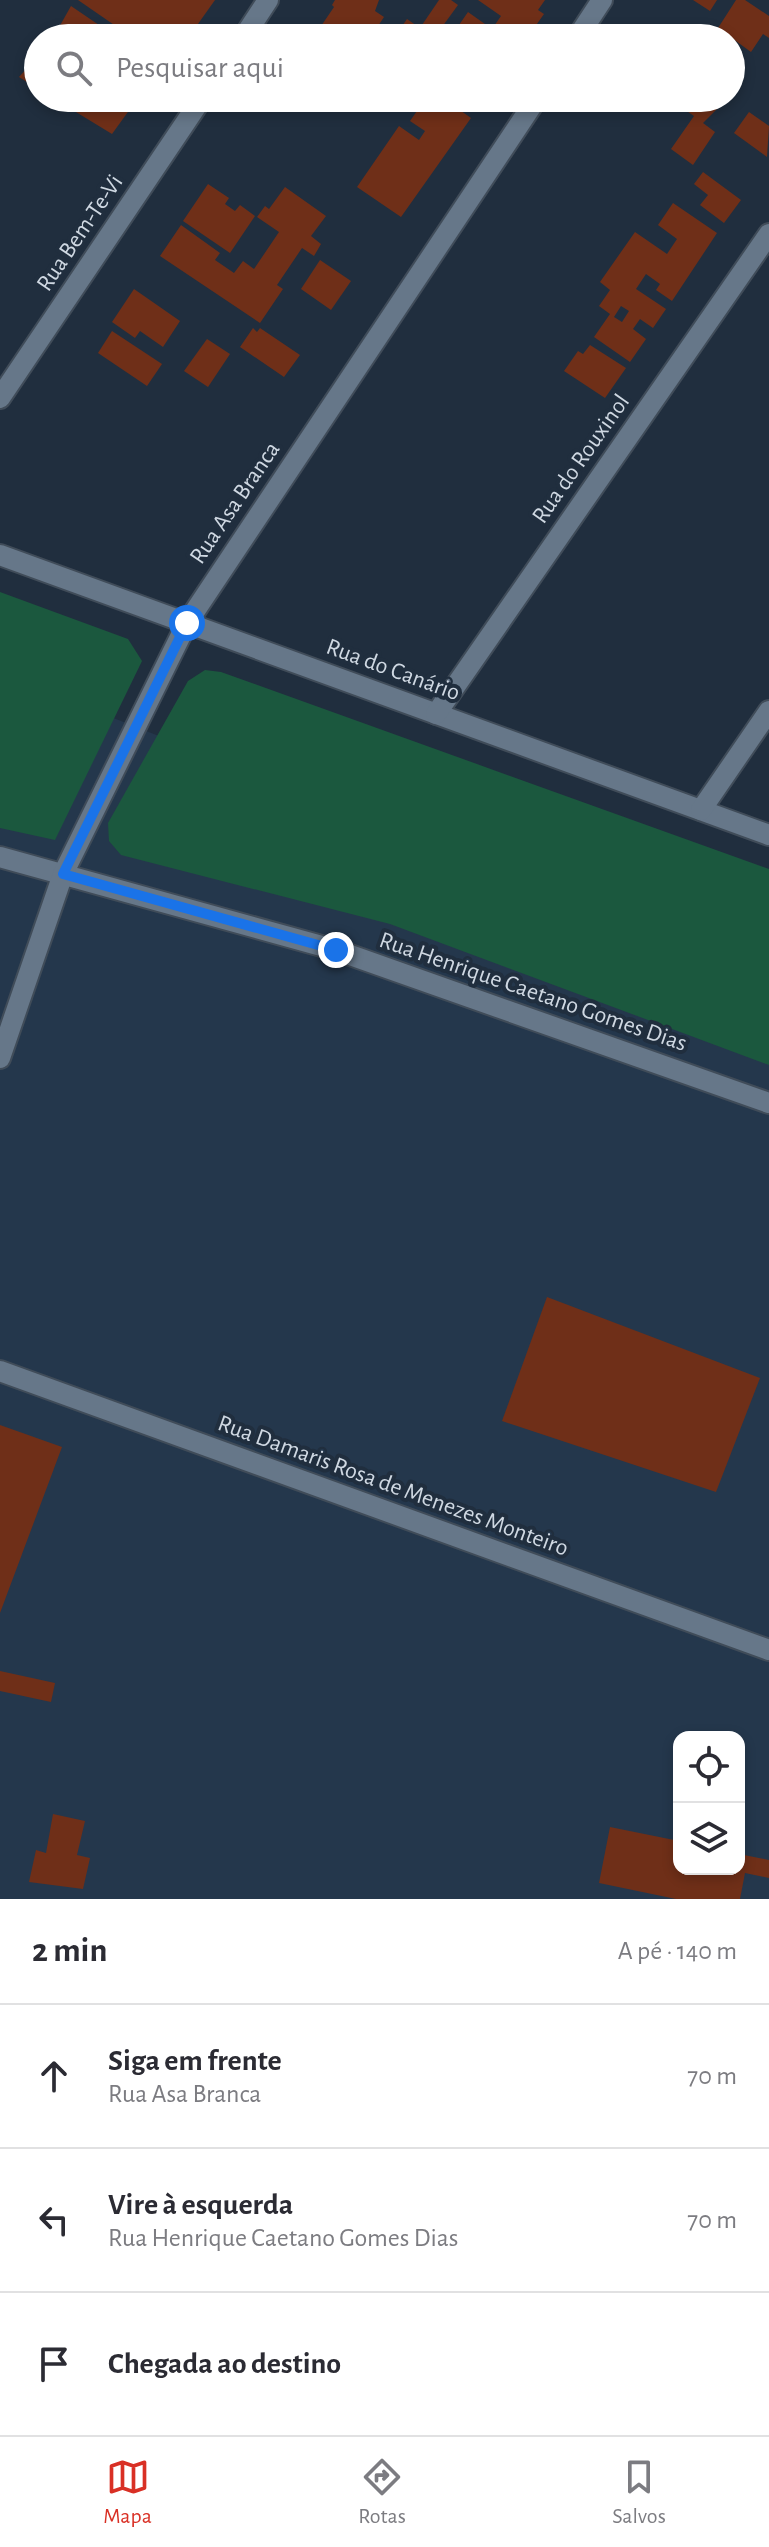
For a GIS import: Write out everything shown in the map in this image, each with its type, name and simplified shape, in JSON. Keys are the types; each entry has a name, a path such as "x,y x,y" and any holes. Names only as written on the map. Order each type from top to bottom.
{"street":[{"path":"252,24 268,0"},
{"path":"586,24 602,0"},
{"name":"Rua Bem-Te-Vi","path":"0,398 193,112"},
{"name":"Rua Asa Branca","path":"0,1058 63,874 187,623 528,112"},
{"name":"Rua do Rouxinol","path":"436,714 769,234"},
{"name":"Rua do Canário","path":"0,555 769,835"},
{"path":"701,810 769,711"},
{"name":"Rua Henrique Caetano Gomes Dias","path":"0,857 336,950 769,1103"},
{"name":"Rua Damaris Rosa de Menezes Monteiro","path":"0,1371 769,1650"}],"shaded area":[{"path":"0,673 769,978 769,1899 0,1899"}],"green space":[{"path":"0,592 128,639 142,661 55,840 0,828"},
{"path":"205,670 221,672 769,869 769,1065 390,924 121,855 109,841 108,823 188,681"}],"building":[{"path":"78,0 215,0 198,24 113,24"},
{"path":"335,0 379,0 375,11 384,17 379,24 322,24 334,7"},
{"path":"439,0 451,0 458,5 444,24 423,24"},
{"path":"478,0 545,0 538,10 544,14 537,24 495,24 501,16"},
{"path":"693,0 717,0 710,11"},
{"path":"736,0 745,0 769,16 769,38 763,34 751,52 745,48 745,24 721,24"},
{"path":"71,6 97,24 61,24"},
{"path":"468,12 485,24 460,24"},
{"path":"76,112 128,112 112,134"},
{"path":"416,112 463,112 471,118 401,217 357,187 399,126 419,140 425,131 410,121"},
{"path":"688,112 714,112 703,123 715,132 693,165 671,149 694,116"},
{"path":"749,112 769,126 767,157 734,133"},
{"path":"703,172 741,200 724,223 700,205 708,195 694,184"},
{"path":"208,184 229,198 225,204 235,211 240,205 255,216 230,253 183,221"},
{"path":"285,187 326,216 311,236 321,244 314,256 302,248 277,285 283,289 260,323 160,256 181,225 220,253 215,260 234,273 243,261 254,269 279,232 257,217 265,206 269,209"},
{"path":"673,203 717,233 672,301 656,290 660,284 646,274 636,289 666,309 653,328 640,319 633,329 646,339 630,362 594,337 610,314 599,306 610,290 600,282 635,232 667,254 677,239 658,225","holes":["621,306 629,311 622,322 614,317"]},
{"path":"320,260 351,281 331,310 301,289"},
{"path":"134,289 180,321 163,347 140,331 135,338 112,322"},
{"path":"253,328 257,332 260,328 300,355 284,377 240,347"},
{"path":"112,331 162,364 147,386 98,353"},
{"path":"207,339 230,354 208,387 184,371"},
{"path":"590,345 626,368 605,398 564,371 578,351 583,354"},
{"path":"547,1297 760,1378 716,1492 502,1421"},
{"path":"0,1425 62,1447 0,1613"},
{"path":"0,1671 55,1683 51,1702 0,1691"},
{"path":"53,1814 85,1821 77,1855 90,1858 83,1889 29,1882 36,1850 46,1853"},
{"path":"610,1827 673,1840 673,1875 745,1875 740,1899 676,1899 599,1883"},
{"path":"745,1855 769,1860 769,1878 745,1873"}],"route":[{"path":"187,623 63,874 336,950"}]}
